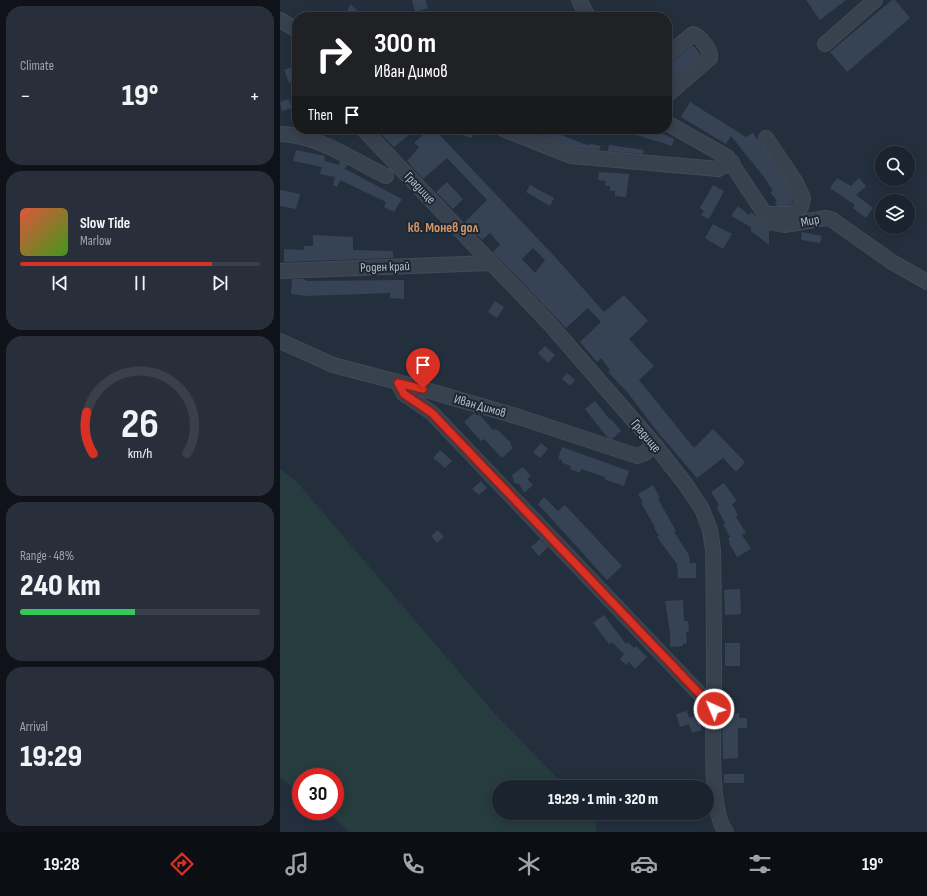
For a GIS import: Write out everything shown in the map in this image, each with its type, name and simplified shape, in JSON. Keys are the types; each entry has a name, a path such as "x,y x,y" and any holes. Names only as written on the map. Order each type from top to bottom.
{"street":[{"path":"578,0 585,12"},
{"path":"825,44 868,2"},
{"path":"280,20 292,27"},
{"path":"672,51 693,34 697,35 711,53 710,58 672,90"},
{"name":"Мир","path":"672,126 719,151 732,162 764,214 773,223 784,225 826,218 831,219 892,262 927,282"},
{"path":"280,133 292,128"},
{"path":"280,133 292,134"},
{"path":"293,134 318,142 338,151 386,176"},
{"name":"Градище","path":"368,134 549,323 655,445 686,485 702,509 710,530 714,550 713,742 715,790 718,810 726,832"},
{"path":"516,134 571,156 718,169 732,162"},
{"path":"764,214 792,214 801,207 803,198 795,181 766,138"},
{"name":"Роден край","path":"280,271 490,263"},
{"name":"Иван Димов","path":"280,342 333,365 519,417 636,456 643,454 655,445"},
{"path":"398,383 404,394 432,413 714,709"}],"green space":[{"path":"280,469 296,481 496,715 559,780 492,780 492,820 595,820 597,832 349,832 336,820 344,820 344,768 292,768 292,786 280,778"}],"building":[{"path":"412,0 425,0 428,8 415,12"},
{"path":"806,0 846,0 820,20"},
{"path":"892,0 895,0 910,18 847,72 830,52"},
{"path":"351,4 358,12 347,12"},
{"path":"693,45 701,55 672,80 672,62"},
{"path":"292,67 292,82 289,83 284,70"},
{"path":"289,99 292,108 282,111 280,102"},
{"path":"690,102 746,137 753,133 788,185 794,199 789,206 777,206 775,203 777,201 770,192 773,191 764,177 731,136 726,144 681,117"},
{"path":"381,134 409,135 394,147"},
{"path":"424,134 439,134 556,258 604,312 624,295 648,321 629,339 654,366 639,380 694,448 713,429 745,462 736,472 723,458 697,478 656,430 628,393 608,372 610,370 601,358 597,362 580,342 601,322 588,308 566,328 493,252 500,245 490,233 482,240 465,222 487,200 447,158 423,179 407,161 419,147 414,143","holes":["533,248 545,260 535,273 522,259"]},
{"path":"458,134 473,134 472,138"},
{"path":"538,134 559,134 587,145 591,144 601,146 599,150 573,148"},
{"path":"633,134 663,134 674,139 672,146"},
{"path":"609,145 644,150 643,154 608,151"},
{"path":"296,150 325,156 324,161 339,165 340,161 347,165 345,169 402,199 394,212 384,207 386,202 340,180 337,187 333,185 335,177 320,174 322,167 293,161"},
{"path":"599,172 629,174 626,197 615,196 615,191 610,191 610,186 605,186 606,181 598,180"},
{"path":"837,178 851,186 859,178 866,186 856,195 873,208 866,218 853,208 855,205 830,188"},
{"path":"447,182 463,199 453,209 436,192"},
{"path":"530,185 554,198 550,206 526,192"},
{"path":"713,185 724,191 709,219 701,215 704,211 700,208"},
{"path":"280,190 300,194 296,209 280,206"},
{"path":"738,206 749,215 751,212 755,215 769,230 769,245 751,231 751,227 731,216"},
{"path":"713,224 732,234 723,249 705,238"},
{"path":"802,232 822,236 820,243 801,240"},
{"path":"313,235 353,237 353,250 393,251 393,258 284,262 284,249 304,250 304,246 313,246"},
{"path":"292,279 303,279 307,281 404,280 404,299 390,298 390,293 307,296 291,294"},
{"path":"495,301 504,307 497,318 488,312"},
{"path":"545,346 555,355 548,363 538,353"},
{"path":"567,373 575,380 570,386 562,379"},
{"path":"595,401 621,431 612,439 607,437 585,409"},
{"path":"474,413 478,416 479,414 493,430 495,429 499,431 511,443 510,444 513,448 502,458 484,439 481,441 464,422"},
{"path":"541,443 548,449 540,458 533,452"},
{"path":"562,447 629,471 624,486 604,479 605,477 581,469 580,473 570,469 571,466 562,463 562,460 558,459"},
{"path":"440,450 452,461 445,468 433,458"},
{"path":"523,467 531,476 527,479 533,485 524,493 519,484 514,483 512,475"},
{"path":"481,481 487,488 479,495 472,489"},
{"path":"724,483 737,501 732,504 738,515 736,517 746,533 742,535 751,549 737,557 729,543 730,542 728,539 730,537 718,510 717,506 719,505 711,492"},
{"path":"653,485 660,498 658,499 676,531 674,532 689,555 690,563 696,563 696,578 678,578 677,564 657,537 659,536 654,528 655,527 641,503 643,502 638,494"},
{"path":"544,497 558,511 565,505 622,566 607,580 538,504"},
{"path":"438,530 444,537 437,543 431,536"},
{"path":"540,539 548,547 539,556 531,547"},
{"path":"740,589 741,614 725,615 724,590"},
{"path":"683,600 684,621 688,621 689,631 686,632 687,643 683,644 683,646 670,647 670,632 665,601"},
{"path":"604,615 626,644 628,642 634,648 636,646 647,657 635,669 629,662 626,665 620,659 624,654 612,642 609,644 593,623"},
{"path":"725,643 740,643 740,666 725,666"},
{"path":"687,711 689,718 697,715 702,730 692,733 689,724 680,727 676,714"},
{"path":"722,713 739,713 739,718 747,718 747,728 738,728 738,758 723,759"},
{"path":"724,774 744,774 744,783 724,783"}],"district":[{"name":"кв. Монев дол","path":"443,227"}],"route":[{"path":"423,389 398,383 404,394 424,406 432,413 714,709"}]}
